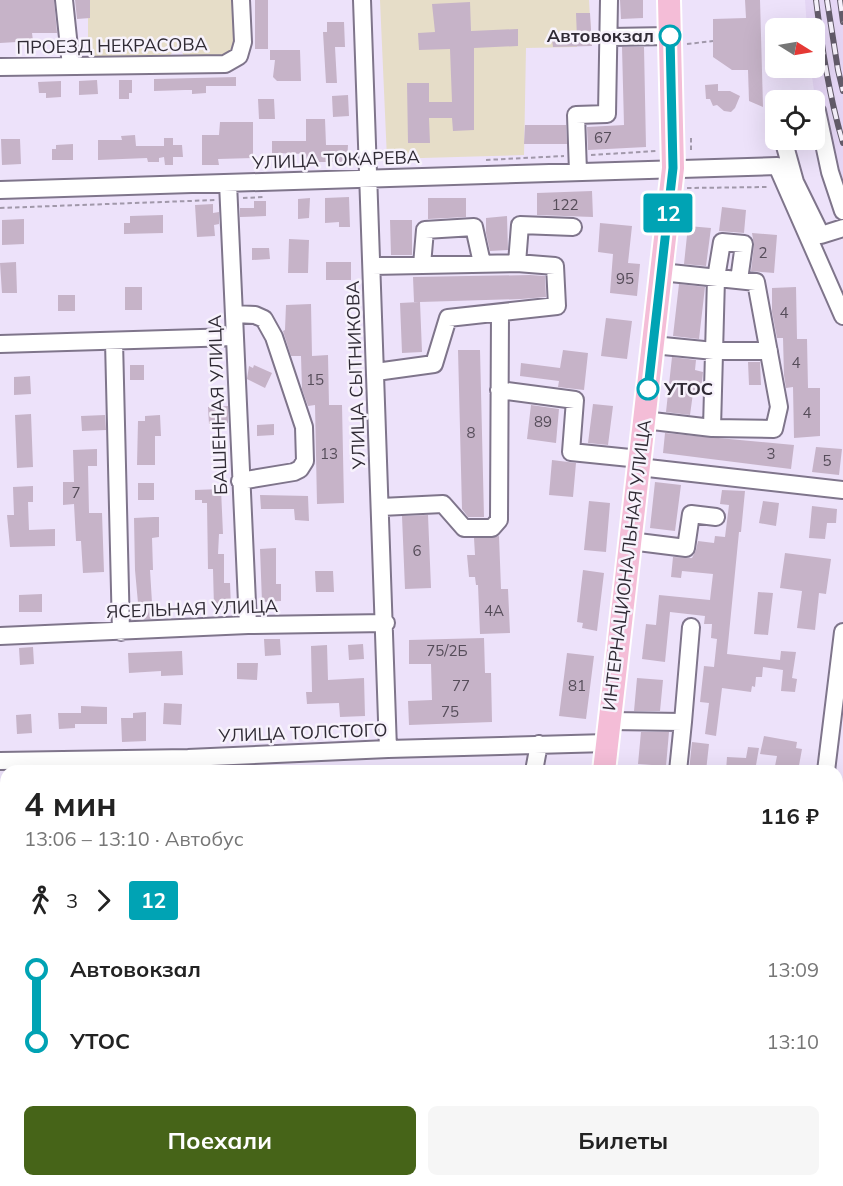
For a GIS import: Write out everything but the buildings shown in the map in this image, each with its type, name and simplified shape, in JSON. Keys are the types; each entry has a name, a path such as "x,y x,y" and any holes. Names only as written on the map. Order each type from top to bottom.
{"main road":[{"name":"ИНТЕРНАЦИОНАЛЬНАЯ УЛИЦА","path":"605,765 661,272 679,40 669,0"}],"street":[{"path":"64,0 71,66"},
{"name":"ПРОЕЗД НЕКРАСОВА","path":"0,67 225,64 238,56 243,42 241,0"},
{"name":"УЛИЦА СЫТНИКОВА","path":"363,0 386,623 388,749"},
{"path":"578,164 576,116 607,114 609,0"},
{"path":"610,37 679,40"},
{"path":"825,149 843,211"},
{"path":"786,150 795,182 821,235 843,228"},
{"name":"УЛИЦА ТОКАРЕВА","path":"0,190 368,179 670,157 777,166 843,316"},
{"name":"БАШЕННАЯ УЛИЦА","path":"228,183 248,625"},
{"path":"517,263 520,225 573,227"},
{"path":"422,265 425,230 474,227 482,263"},
{"path":"712,428 716,278 722,242 744,244 740,280"},
{"path":"372,266 482,263 555,266 557,306 448,318 434,364 376,372"},
{"path":"644,420 712,428 774,429 779,407 756,282 661,272"},
{"path":"381,507 443,504 464,528 492,528 499,520 500,313"},
{"path":"234,314 255,315 264,320 273,337 304,427 305,461 300,470 240,481"},
{"path":"0,344 234,337"},
{"path":"114,341 121,632"},
{"path":"653,345 714,351 769,351"},
{"path":"499,390 575,399 571,452 843,490"},
{"path":"630,541 686,549 691,514 716,517"},
{"name":"ЯСЕЛЬНАЯ УЛИЦА","path":"0,636 248,625 386,623"},
{"path":"679,765 691,627"},
{"path":"833,761 843,632"},
{"path":"609,721 683,722"},
{"name":"УЛИЦА ТОЛСТОГО","path":"0,761 185,764 388,749 607,743"},
{"path":"535,765 539,744"}],"path":[{"path":"679,40 713,41"},
{"path":"487,160 578,164 670,157"}],"shaded area":[{"path":"88,0 238,0 239,47 227,58 185,58 180,48 168,57 93,58 88,50"},
{"path":"380,0 589,0 591,37 577,38 577,47 526,48 524,155 387,159"},
{"path":"805,0 843,0 843,205 825,143 825,90 814,90 812,78 825,78 825,18 806,18"}],"railway":[{"path":"816,0 826,72 843,143"},
{"path":"827,0 843,91"},
{"path":"840,0 843,22"}],"bus line":[{"name":"12","path":"648,389 673,168 670,36"}],"place":[{"name":"Автовокзал","path":"670,36"},
{"name":"УТОС","path":"648,389"}]}
